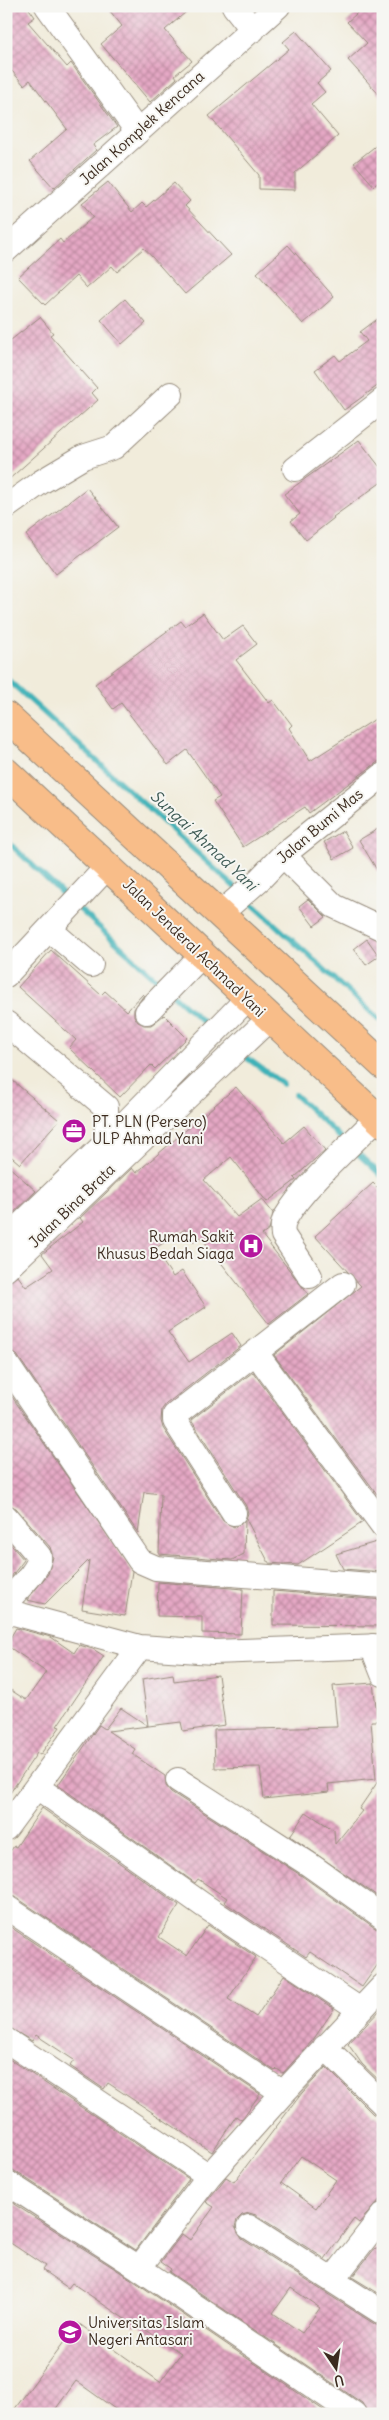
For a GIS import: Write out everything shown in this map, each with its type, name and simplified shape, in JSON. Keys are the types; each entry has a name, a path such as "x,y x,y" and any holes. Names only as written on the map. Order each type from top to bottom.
{"highway":[{"path":"6,716 229,907 383,1066"},
{"name":"Jalan Jenderal Achmad Yani","path":"6,772 248,998 260,1028 380,1121"}],"street":[{"path":"47,6 137,130"},
{"path":"234,6 253,30"},
{"name":"Jalan Komplek Kencana","path":"6,250 137,130 253,30 278,6"},
{"path":"6,507 41,482 83,457 114,446 171,394"},
{"path":"295,469 383,400"},
{"name":"Jalan Bumi Mas","path":"229,907 283,856 383,775"},
{"path":"283,856 334,906 383,929"},
{"path":"6,975 108,866"},
{"path":"49,929 91,965"},
{"path":"161,997 202,955"},
{"path":"6,1239 107,1142 248,998"},
{"path":"6,1022 106,1107 107,1142"},
{"name":"Jalan Bina Brata","path":"6,1269 260,1028"},
{"path":"310,1276 283,1235 282,1228 286,1218 303,1194 351,1146 380,1121"},
{"path":"234,1513 174,1421 175,1415 343,1284"},
{"path":"256,1353 383,1526"},
{"path":"6,1363 140,1561 147,1566 383,1586"},
{"path":"6,1517 39,1556 40,1560 37,1568 8,1600 140,1647 213,1652 377,1646 383,1674"},
{"path":"6,1828 140,1647"},
{"path":"178,1780 310,1865 383,1917"},
{"path":"37,1787 203,1904 359,2010"},
{"path":"6,1907 283,2093"},
{"path":"139,2268 209,2176 325,2047 383,1986"},
{"path":"6,2040 209,2176"},
{"path":"325,2047 383,2104"},
{"path":"6,2182 139,2268 354,2414"},
{"path":"333,2279 383,2215"},
{"path":"249,2228 333,2279 383,2313"}],"building":[{"path":"6,6 27,6 35,17 28,22 67,67 71,63 117,127 93,145 96,150 54,188 30,161 67,129 30,80 24,85 6,64"},
{"path":"106,6 193,6 165,30 192,61 175,75 177,78 150,102 101,44 122,26"},
{"path":"365,6 383,6 383,99 348,60 367,43 347,22"},
{"path":"296,31 331,71 317,83 325,92 311,104 338,136 295,173 295,190 259,189 259,175 209,116 289,49 283,42"},
{"path":"383,140 383,178 374,186 354,163"},
{"path":"108,182 132,212 142,203 146,207 174,183 190,201 185,206 231,255 185,294 144,248 117,272 112,266 87,288 76,276 45,305 18,277 60,239 63,243 93,217 82,203"},
{"path":"288,245 334,297 303,324 257,273"},
{"path":"125,299 146,323 122,344 101,320"},
{"path":"383,315 383,382 344,410 315,370 335,355 340,361 367,341 360,332"},
{"path":"40,317 53,333 50,335 97,388 92,393 98,400 6,482 6,344"},
{"path":"359,440 383,471 383,481 333,517 306,540 291,521 300,514 284,494"},
{"path":"87,488 118,527 56,574 26,535"},
{"path":"203,613 223,640 243,626 257,644 236,660 269,703 273,700 292,725 289,728 310,761 383,714 383,758 309,813 305,807 243,847 213,801 220,797 187,750 168,765 121,703 113,709 95,684 181,621 185,626"},
{"path":"383,826 383,880 359,840"},
{"path":"343,831 353,848 334,859 324,842"},
{"path":"308,899 326,917 314,926 299,906"},
{"path":"367,939 379,956 366,965 354,949"},
{"path":"51,950 101,995 105,991 127,1011 143,994 134,1009 134,1016 138,1022 144,1025 151,1025 164,1015 187,1038 155,1069 151,1065 120,1097 69,1048 76,1040 18,987"},
{"path":"6,1075 59,1120 20,1164 6,1152"},
{"path":"236,1087 284,1143 304,1126 325,1150 294,1178 296,1180 267,1202 231,1157 204,1180 237,1217 262,1199 273,1213 269,1230 262,1235 308,1294 269,1324 201,1237 194,1242 185,1229 154,1249 173,1277 182,1271 206,1307 168,1332 189,1362 232,1333 241,1346 166,1404 162,1409 161,1421 163,1428 223,1521 234,1527 245,1521 244,1554 232,1560 159,1554 161,1494 144,1492 138,1533 17,1355 6,1349 6,1282 18,1276 26,1287 53,1269 42,1254 83,1222 80,1218 132,1168 136,1173"},
{"path":"6,1164 36,1191 6,1220"},
{"path":"373,1183 383,1193 383,1502 274,1355 361,1286 315,1236"},
{"path":"253,1372 363,1522 298,1565 269,1563 246,1519 248,1513 246,1506 191,1420"},
{"path":"6,1388 132,1571 125,1616 82,1609 89,1560 45,1604 27,1600 48,1574 53,1557 50,1547 16,1508 6,1504"},
{"path":"6,1539 24,1560 7,1582 6,1581"},
{"path":"383,1540 383,1572 343,1569 336,1554"},
{"path":"158,1582 243,1589 241,1634 202,1633 202,1617 157,1616"},
{"path":"273,1591 383,1600 383,1626 273,1625"},
{"path":"16,1628 51,1637 74,1653 79,1645 93,1649 104,1656 57,1726 60,1727 40,1755 37,1753 6,1799 6,1687 26,1700 46,1672 6,1645"},
{"path":"173,1674 174,1681 218,1675 225,1725 183,1731 181,1722 108,1731 135,1749 132,1754 165,1776 166,1786 171,1792 302,1876 375,1928 383,1931 383,1957 362,1987 310,1952 306,1957 224,1902 227,1898 198,1879 195,1883 58,1785 99,1725 105,1729 121,1708 148,1726 142,1679"},
{"path":"373,1683 378,1721 371,1721 376,1779 328,1784 329,1792 264,1799 260,1767 215,1768 214,1730 337,1727 333,1686"},
{"path":"383,1774 383,1900 290,1836 306,1812 334,1830 335,1844 362,1811 359,1809"},
{"path":"42,1808 179,1905 159,1937 187,1956 208,1925 256,1957 228,1999 256,2017 284,1975 334,2009 313,2040 283,2073 277,2069 275,2071 14,1896 6,1893 6,1857 14,1846 16,1847"},
{"path":"6,1924 260,2094 241,2120 236,2116 212,2152 108,2083 104,2089 70,2066 74,2060 36,2035 32,2041 6,2026"},
{"path":"383,2007 383,2084 362,2064 348,2044"},
{"path":"6,2057 189,2179 136,2250 13,2170 6,2168"},
{"path":"326,2067 373,2114 383,2117 383,2196 359,2223 354,2219 325,2259 256,2215 249,2213 242,2215 237,2220 235,2227 242,2239 376,2325 383,2327 383,2414 368,2414 362,2403 169,2272 171,2269 161,2262 182,2234 190,2240 214,2207 206,2202 226,2177 234,2182 302,2093","holes":["301,2156 336,2180 316,2208 281,2183","291,2288 320,2308 302,2333 273,2313"]},
{"path":"6,2199 131,2279 329,2414 122,2414 76,2381 52,2414 11,2414 78,2323 160,2382 181,2353 137,2324 135,2326 72,2283 68,2288 42,2270 45,2266 6,2240"},
{"path":"375,2248 383,2253 383,2296 352,2277"}],"waterway":[{"name":"Sungai Ahmad Yani","path":"6,678 239,891"},
{"name":"Sungai Ahmad Yani","path":"6,840 69,900"},
{"name":"Sungai Ahmad Yani","path":"247,899 383,1023"},
{"name":"Sungai Ahmad Yani","path":"76,906 164,986"},
{"name":"Sungai Ahmad Yani","path":"172,994 210,1028"},
{"name":"Sungai Ahmad Yani","path":"240,1053 283,1084"},
{"name":"Sungai Ahmad Yani","path":"295,1095 344,1141"},
{"name":"Sungai Ahmad Yani","path":"353,1149 383,1177"}],"place":[{"name":"PT. PLN (Persero) ULP Ahmad Yani","path":"74,1131"},
{"name":"Rumah Sakit Khusus Bedah Siaga","path":"251,1246"},
{"name":"Universitas Islam Negeri Antasari","path":"70,2332"}]}
